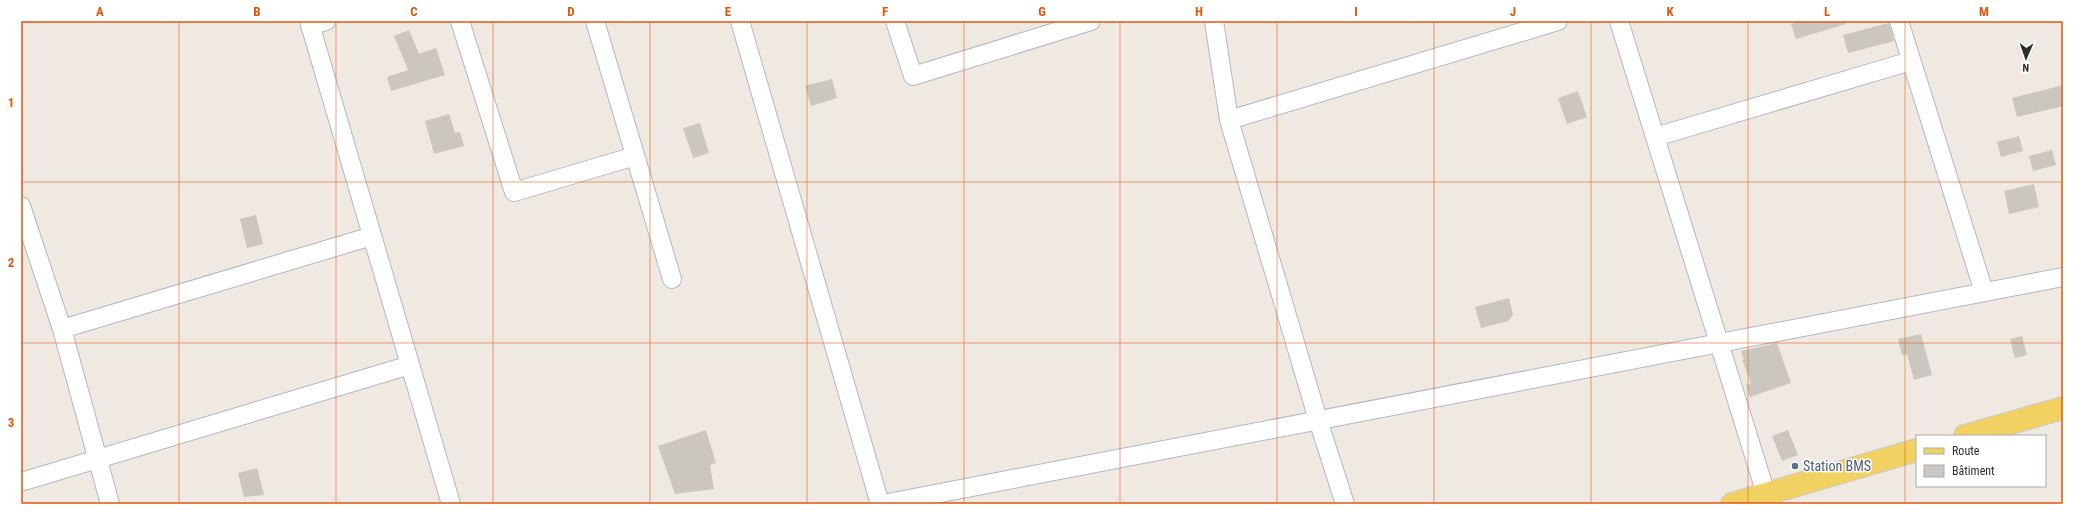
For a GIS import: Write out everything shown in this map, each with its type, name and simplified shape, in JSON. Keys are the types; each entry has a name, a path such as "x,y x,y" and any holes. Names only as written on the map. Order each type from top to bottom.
{"main road":[{"path":"1968,435 2063,408"},
{"path":"1732,504 1916,450"}],"street":[{"path":"460,21 514,192 635,156"},
{"path":"595,21 672,280"},
{"path":"740,21 881,504 2063,277"},
{"path":"895,21 913,76 1091,21"},
{"path":"1214,21 1229,120 1318,420 1345,504"},
{"path":"1229,120 1558,21"},
{"path":"1619,21 1766,494"},
{"path":"1898,21 1984,292"},
{"path":"315,23 372,236 451,504"},
{"path":"1655,137 1911,61"},
{"path":"21,206 62,329 110,504"},
{"path":"62,329 372,236"},
{"path":"21,482 410,365"}],"building":[{"path":"1800,21 1845,21 1846,24 1796,39 1791,24"},
{"path":"1889,23 1894,41 1848,53 1843,35"},
{"path":"409,30 419,54 436,48 445,75 391,91 387,77 408,70 394,36"},
{"path":"832,79 837,98 811,106 805,86"},
{"path":"2063,85 2063,106 2017,117 2012,98"},
{"path":"1578,91 1587,117 1567,124 1558,98"},
{"path":"449,114 455,133 460,132 464,146 434,154 425,121"},
{"path":"700,123 709,153 693,158 683,128"},
{"path":"2019,136 2023,151 2001,157 1997,142"},
{"path":"2052,150 2056,165 2033,171 2029,156"},
{"path":"2034,184 2039,207 2009,214 2004,191"},
{"path":"256,215 263,244 247,248 240,219"},
{"path":"1509,298 1513,315 1508,321 1481,328 1475,307"},
{"path":"1921,334 1932,375 1914,380 1907,354 1902,355 1898,339"},
{"path":"2022,336 2027,355 2015,358 2010,339"},
{"path":"1777,343 1791,383 1750,397 1746,385 1751,383 1742,360 1744,360 1741,351"},
{"path":"706,430 716,463 710,465 714,489 675,494 658,446"},
{"path":"1788,430 1798,455 1782,461 1772,436"},
{"path":"257,468 264,495 244,497 238,473"}],"place":[{"name":"Station BMS","path":"1795,466"}]}
